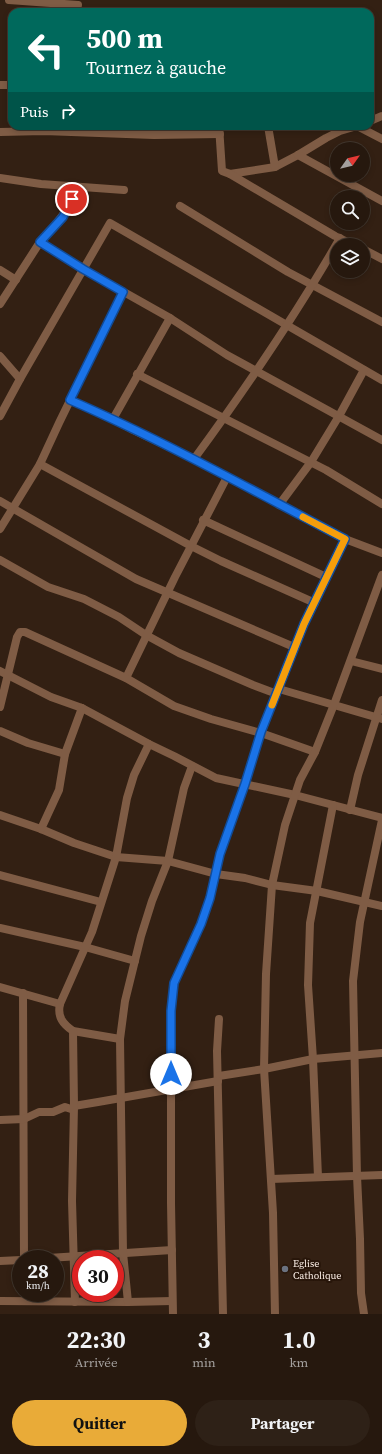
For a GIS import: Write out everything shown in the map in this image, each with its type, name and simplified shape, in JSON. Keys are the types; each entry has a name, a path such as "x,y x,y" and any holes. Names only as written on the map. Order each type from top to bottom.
{"street":[{"path":"9,0 78,5"},
{"path":"0,132 44,130 146,135 220,130 222,171 230,174 340,238"},
{"path":"269,130 275,166"},
{"path":"230,174 275,166 298,155 326,138 347,130"},
{"path":"365,130 382,139"},
{"path":"298,155 382,201"},
{"path":"0,178 74,187 124,190"},
{"path":"0,304 40,242 63,217 72,199 74,187"},
{"path":"180,206 288,272 382,322"},
{"path":"0,416 110,223 382,380"},
{"path":"40,242 83,269 170,318 227,355 382,440"},
{"path":"370,253 382,259"},
{"path":"194,459 287,326 313,286 330,256"},
{"path":"0,270 16,280"},
{"path":"0,529 40,464 123,292"},
{"path":"113,419 137,374 170,318"},
{"path":"0,356 20,379"},
{"path":"279,505 311,462 339,416 364,370"},
{"path":"137,374 311,462 382,504"},
{"path":"70,400 113,419 194,459 345,539 382,553"},
{"path":"40,464 191,546 315,603"},
{"path":"126,678 203,520 227,477"},
{"path":"0,501 136,579 294,647"},
{"path":"203,520 326,577"},
{"path":"173,1314 170,1089 171,1011 174,983 201,924 210,898 227,834 245,784 261,732 294,647 345,539"},
{"path":"0,560 48,586 84,599 118,617 146,635 179,652 253,685 379,718"},
{"path":"275,1314 273,1213 264,1069 266,974 272,885 285,825 300,780 315,752 334,705 382,575"},
{"path":"0,707 4,673 17,637 20,632 25,632 126,678 174,706 211,719 261,732 315,752"},
{"path":"351,661 382,669"},
{"path":"4,673 51,697 82,708 216,778 295,795 382,819 360,922 353,981 357,1176 361,1293 364,1314"},
{"path":"350,810 358,774 379,718 382,700"},
{"path":"41,829 59,790 62,779 62,764 82,708"},
{"path":"0,731 28,743 65,754"},
{"path":"120,1039 73,1032 66,1026 59,1015 60,1004 86,948 116,857 127,798 134,775 149,744"},
{"path":"123,1250 120,1039 125,1001 152,901 168,861 184,788 192,766"},
{"path":"318,1177 308,985 310,923 333,805"},
{"path":"0,815 116,857 168,861 216,874 245,878 272,885 317,891 382,906"},
{"path":"0,875 101,902"},
{"path":"0,928 135,961"},
{"path":"0,988 60,1004"},
{"path":"23,993 24,1250"},
{"path":"219,1020 217,1051 223,1314"},
{"path":"73,1032 74,1106 72,1201 74,1250"},
{"path":"0,1120 24,1118 39,1112 53,1112 65,1107 71,1109 74,1106 170,1089 313,1059 382,1054"},
{"path":"271,1179 382,1175"},
{"path":"124,1253 172,1250"},
{"path":"0,1261 12,1260"},
{"path":"124,1263 128,1302"},
{"path":"0,1301 72,1302"},
{"path":"124,1302 172,1302"}],"slow traffic":[{"path":"272,705 304,624 345,539 303,517"}],"place":[{"name":"Eglise Catholique","path":"285,1269"}],"route":[{"path":"72,199 63,217 40,242 123,292 70,400 113,419 194,459 345,539 304,624 261,732 245,784 220,854 210,898 201,924 174,983 171,1011 171,1074"}]}
